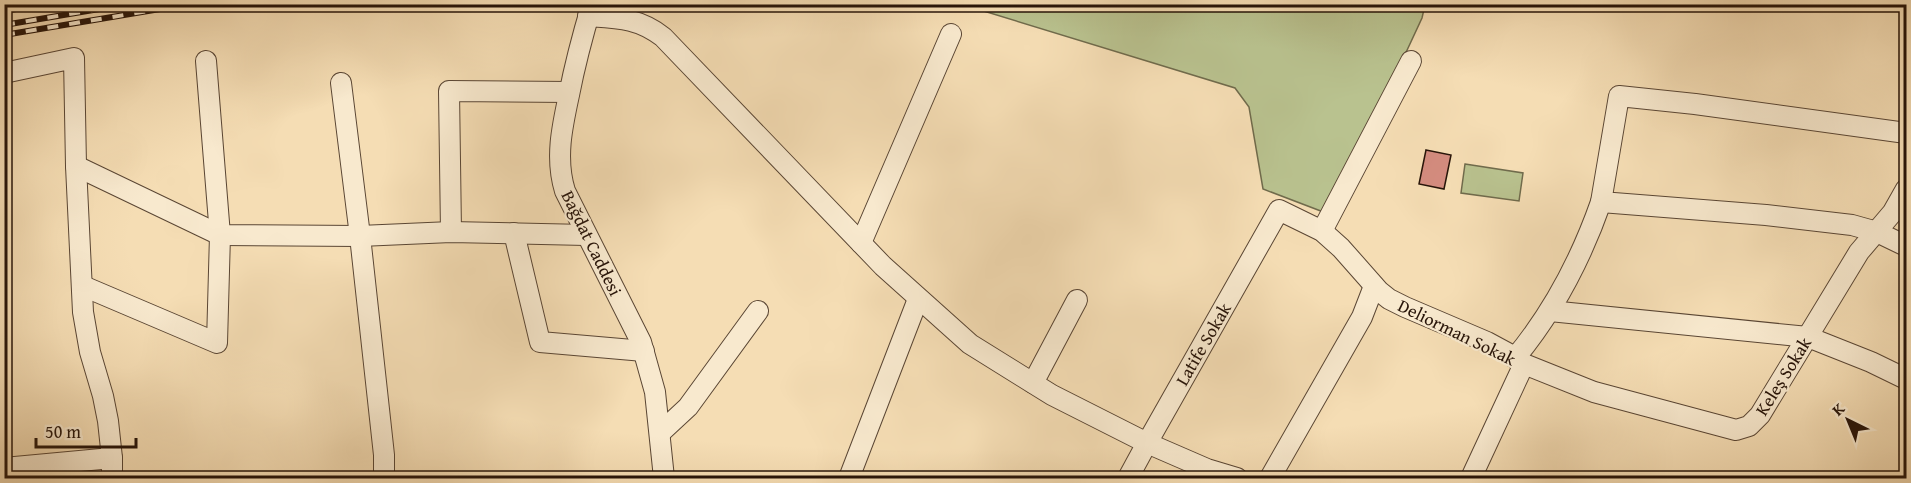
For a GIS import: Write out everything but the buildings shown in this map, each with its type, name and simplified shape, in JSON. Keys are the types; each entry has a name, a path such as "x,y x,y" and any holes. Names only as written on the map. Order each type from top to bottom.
{"street":[{"name":"Bağdat Caddesi","path":"590,10 569,92 560,148 561,179 586,235 644,351 655,392 664,478"},
{"path":"590,10 644,24 663,37 861,243 918,299 970,344 1052,395 1147,443 1197,465 1237,478"},
{"path":"861,243 951,34"},
{"path":"4,73 74,58 76,166 86,333 103,396 112,458 112,478"},
{"path":"83,286 217,343 220,235 206,61"},
{"path":"1323,231 1411,61"},
{"path":"341,83 384,455 384,478"},
{"path":"451,232 449,91 569,92"},
{"path":"1471,478 1520,361 1586,245 1601,202 1619,96 1906,133"},
{"path":"76,166 220,235 360,236 451,232 586,235"},
{"name":"Keleş Sokak","path":"1520,361 1593,392 1736,430 1749,426 1760,415 1859,252 1893,212 1906,189"},
{"path":"1601,202 1766,215 1852,225 1876,232 1906,246"},
{"name":"Deliorman Sokak","path":"1279,210 1323,231 1389,299 1405,308 1487,342 1520,361"},
{"name":"Latife Sokak","path":"1128,478 1279,210"},
{"path":"514,233 540,342 644,351"},
{"path":"1270,478 1362,317 1374,286"},
{"path":"849,478 918,299"},
{"path":"1033,383 1077,300"},
{"path":"660,434 688,407 758,311"},
{"path":"1550,311 1808,337 1871,362 1906,379"},
{"path":"4,468 112,458"}],"green space":[{"path":"964,5 1425,5 1422,18 1382,104 1326,213 1263,189 1249,107 1235,88"},
{"path":"1465,164 1523,173 1519,201 1461,193"}],"railway":[{"path":"4,11 46,4"},
{"path":"4,25 129,4"},
{"path":"4,35 190,4"}]}
